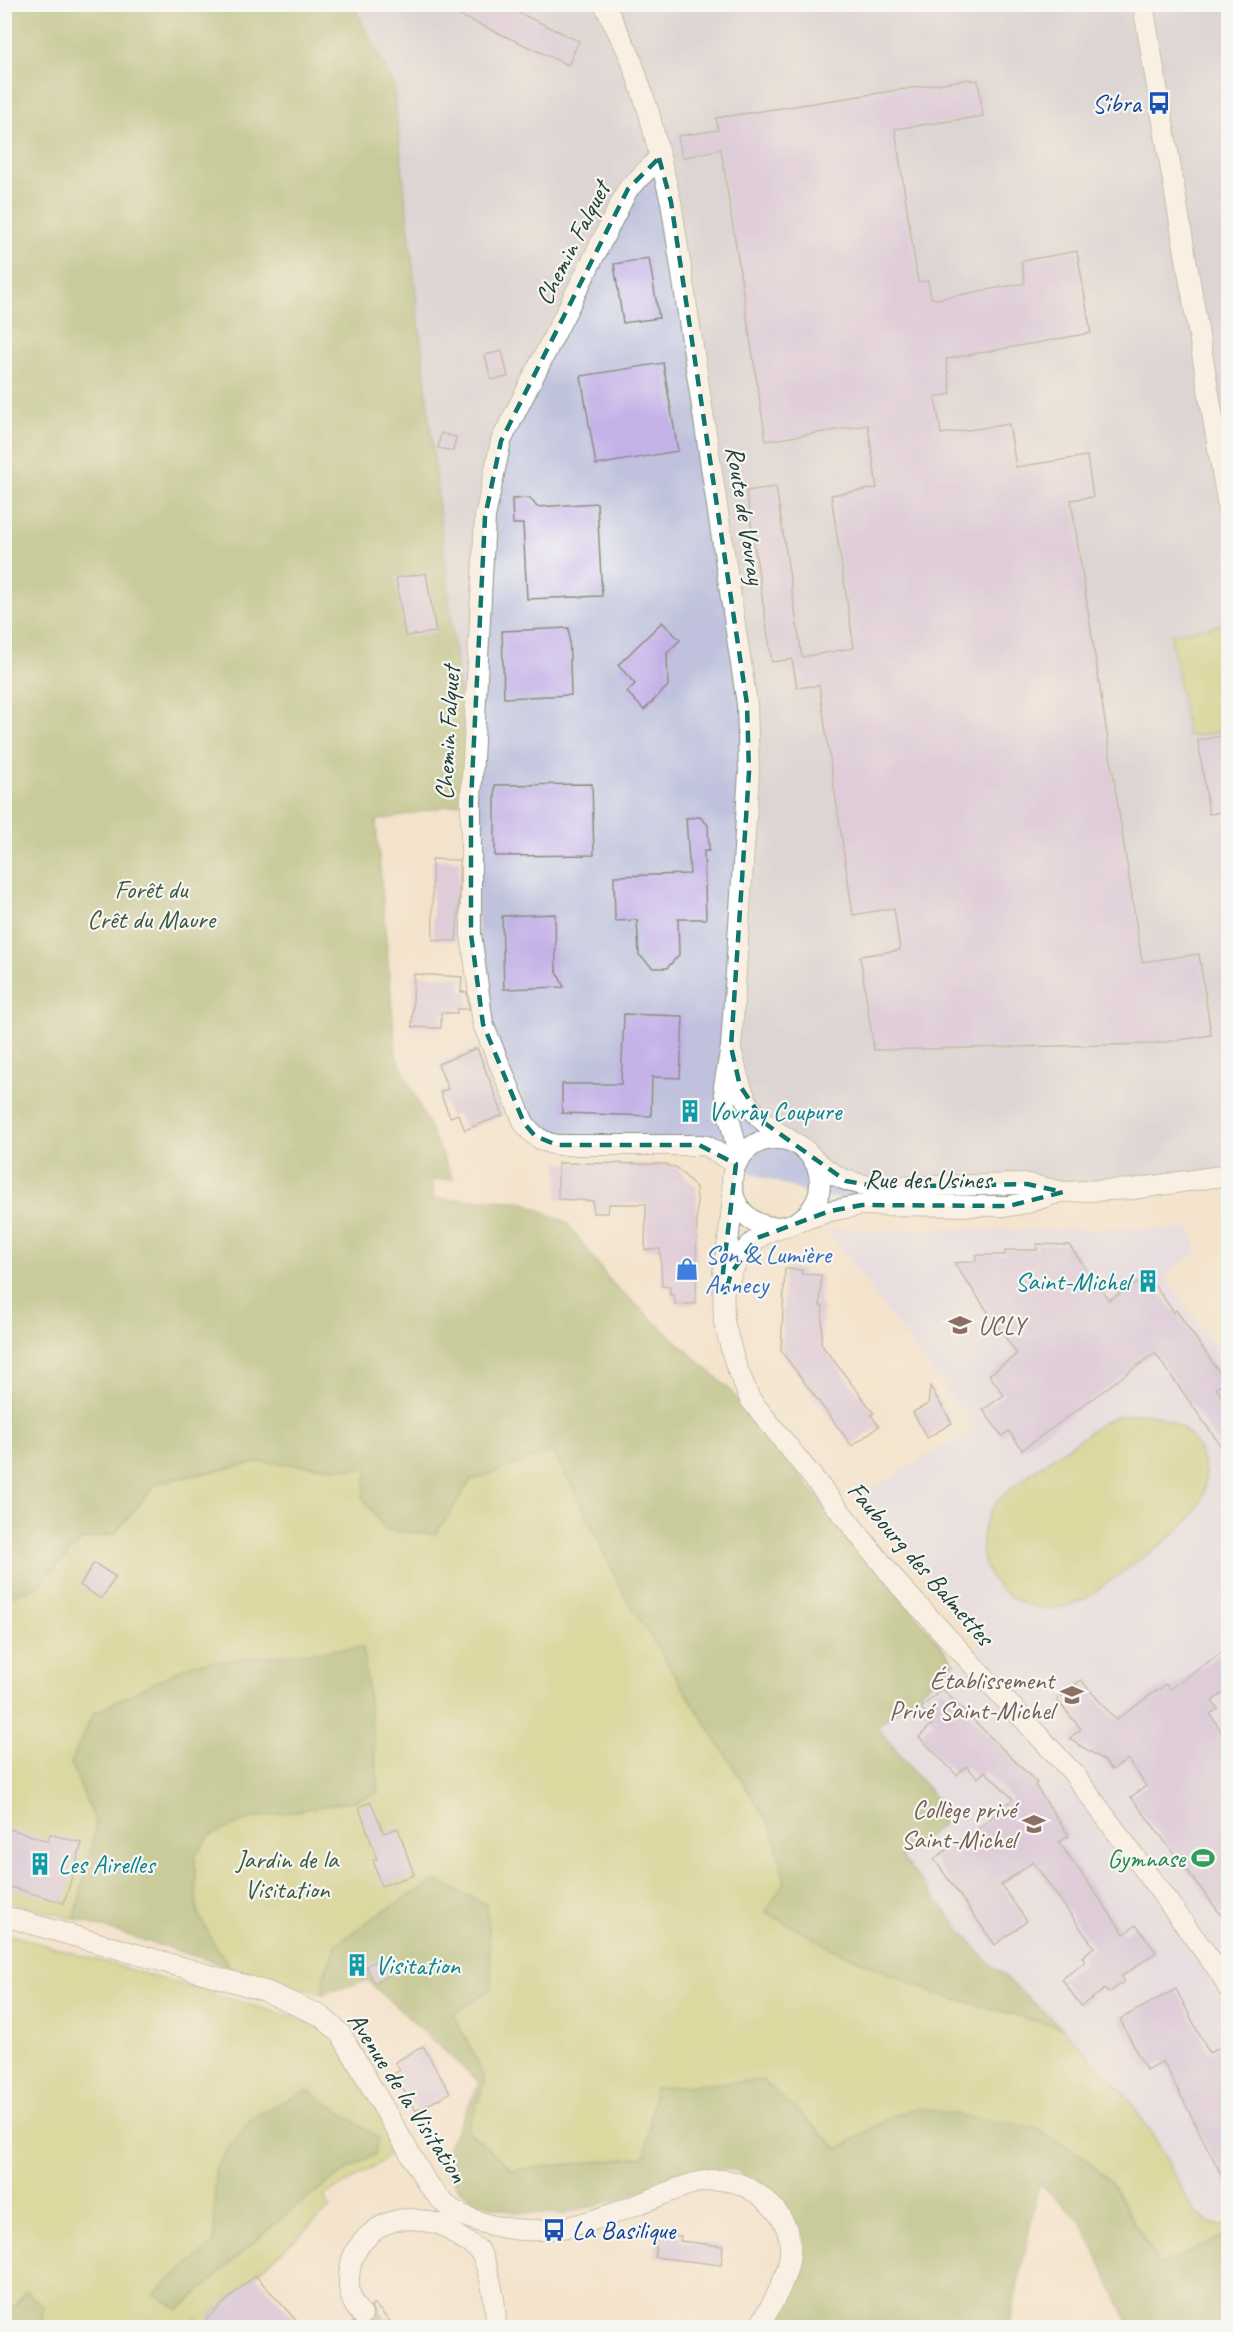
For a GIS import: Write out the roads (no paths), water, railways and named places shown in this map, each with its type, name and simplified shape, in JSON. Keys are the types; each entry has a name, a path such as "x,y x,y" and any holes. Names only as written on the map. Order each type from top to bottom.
{"street":[{"name":"Route de Vovray","path":"604,4 630,56 649,113 671,202 747,704 749,772 731,1047 724,1086 735,1141 735,1164"},
{"path":"1143,4 1228,507"},
{"name":"Chemin Falquet","path":"659,158 628,189 501,441 485,517 471,801 471,934 483,1024 524,1123 535,1136 557,1145 707,1146 735,1164"},
{"name":"Route de Vovray","path":"731,1047 740,1086 752,1111 776,1132 793,1142"},
{"path":"782,1138 793,1142 804,1148 813,1158 819,1170 818,1197 812,1208 790,1224 771,1227 759,1224 743,1212 733,1195 732,1179 735,1164 750,1146 759,1141 782,1138"},
{"name":"Rue des Usines","path":"813,1158 834,1176 863,1185 1027,1184 1063,1192"},
{"name":"Rue des Usines","path":"790,1224 847,1207 1009,1206 1063,1192 1133,1189 1228,1175"},
{"name":"Faubourg des Balmettes","path":"733,1195 723,1272 724,1322 729,1346 750,1399 900,1586 1073,1773 1221,1974 1228,1988"},
{"name":"Faubourg des Balmettes","path":"725,1295 731,1273 746,1247 757,1238 790,1224"},
{"name":"Avenue de la Visitation","path":"4,1916 265,1990 321,2016 341,2034 428,2184 446,2205 471,2219 499,2228 533,2232 554,2230 597,2219 696,2183 714,2180 740,2184 772,2205 782,2218 790,2235 792,2248 789,2267 758,2328"},
{"path":"362,2315 355,2307 348,2289 351,2259 358,2245 374,2232 390,2222 407,2219 441,2225 480,2251 493,2293 495,2328"}],"tunnel":[{"path":"362,2315 373,2328"}],"place":[{"name":"Sibra","path":"1159,103"},
{"name":"Vovray Coupure","path":"690,1111"},
{"name":"Son & Lumière Annecy","path":"687,1269"},
{"name":"Saint-Michel","path":"1148,1281"},
{"name":"UCLY","path":"960,1325"},
{"name":"Établissement Privé Saint-Michel","path":"1072,1695"},
{"name":"Collège privé Saint-Michel","path":"1034,1824"},
{"name":"Gymnase","path":"1203,1858"},
{"name":"Les Airelles","path":"40,1864"},
{"name":"Visitation","path":"357,1965"},
{"name":"La Basilique","path":"554,2230"}],"park label":[{"name":"Forêt du Crêt du Maure","path":"151,904"},
{"name":"Jardin de la Visitation","path":"287,1874"}]}
